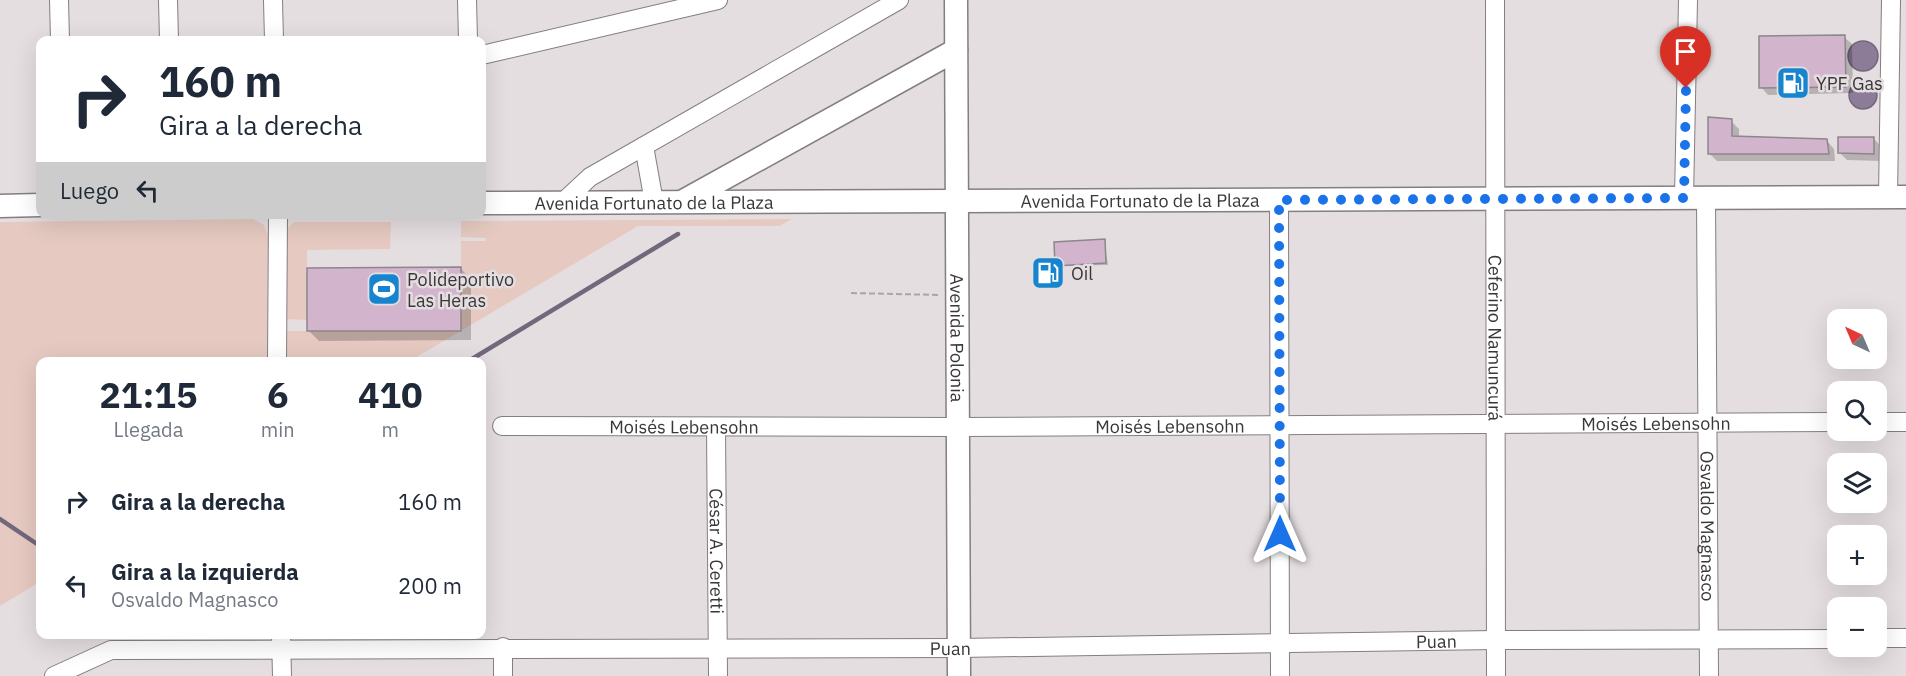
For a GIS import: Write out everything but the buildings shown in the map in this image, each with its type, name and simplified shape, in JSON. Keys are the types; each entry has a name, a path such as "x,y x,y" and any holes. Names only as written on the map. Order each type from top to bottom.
{"main road":[{"name":"Avenida Polonia","path":"956,0 959,676"},
{"path":"682,202 956,50"},
{"name":"Avenida Fortunato de la Plaza","path":"486,203 1897,197"},
{"path":"0,206 36,205"}],"street":[{"path":"59,0 60,36"},
{"path":"168,0 169,36"},
{"path":"273,0 274,36"},
{"path":"467,0 468,36"},
{"path":"486,54 718,0"},
{"path":"562,203 590,177 899,0"},
{"name":"Ceferino Namuncurá","path":"1495,0 1496,676"},
{"name":"Osvaldo Magnasco","path":"1688,0 1695,198 1707,423 1709,676"},
{"path":"1891,0 1897,197"},
{"path":"644,146 654,202"},
{"path":"1279,200 1280,676"},
{"path":"278,219 278,357"},
{"name":"Moisés Lebensohn","path":"502,426 958,427 1827,422"},
{"path":"1887,422 1906,422"},
{"name":"César A. Ceretti","path":"716,427 718,676"},
{"path":"1887,638 1906,638"},
{"name":"Puan","path":"63,673 111,650 281,642 718,649 1496,640 1827,639"},
{"path":"281,642 282,676"},
{"path":"503,647 503,676"}],"path":[{"path":"851,293 957,295"}],"shaded area":[{"path":"1863,41 1869,42 1877,50 1877,62 1869,70 1863,71 1857,70 1849,62 1848,56 1849,50 1857,42"},
{"path":"1863,81 1873,85 1877,95 1873,105 1863,109 1853,105 1849,95 1853,85"},
{"path":"253,219 264,225 268,235 267,357 36,357 36,584 0,606 0,222"},
{"path":"792,219 779,226 638,226 461,331 461,241 485,241 486,238 461,237 461,221"},
{"path":"294,222 391,222 390,249 307,250 307,320 284,319 286,230"},
{"path":"284,331 461,331 417,357 284,357"}],"waterway":[{"path":"475,357 678,234"},
{"path":"0,519 36,543"}],"place":[{"name":"YPF Gas","path":"1793,83"},
{"name":"Oil","path":"1048,273"},
{"name":"Polideportivo Las Heras","path":"384,289"}],"route":[{"path":"1280,534 1279,200 1684,198 1686,88"}]}
